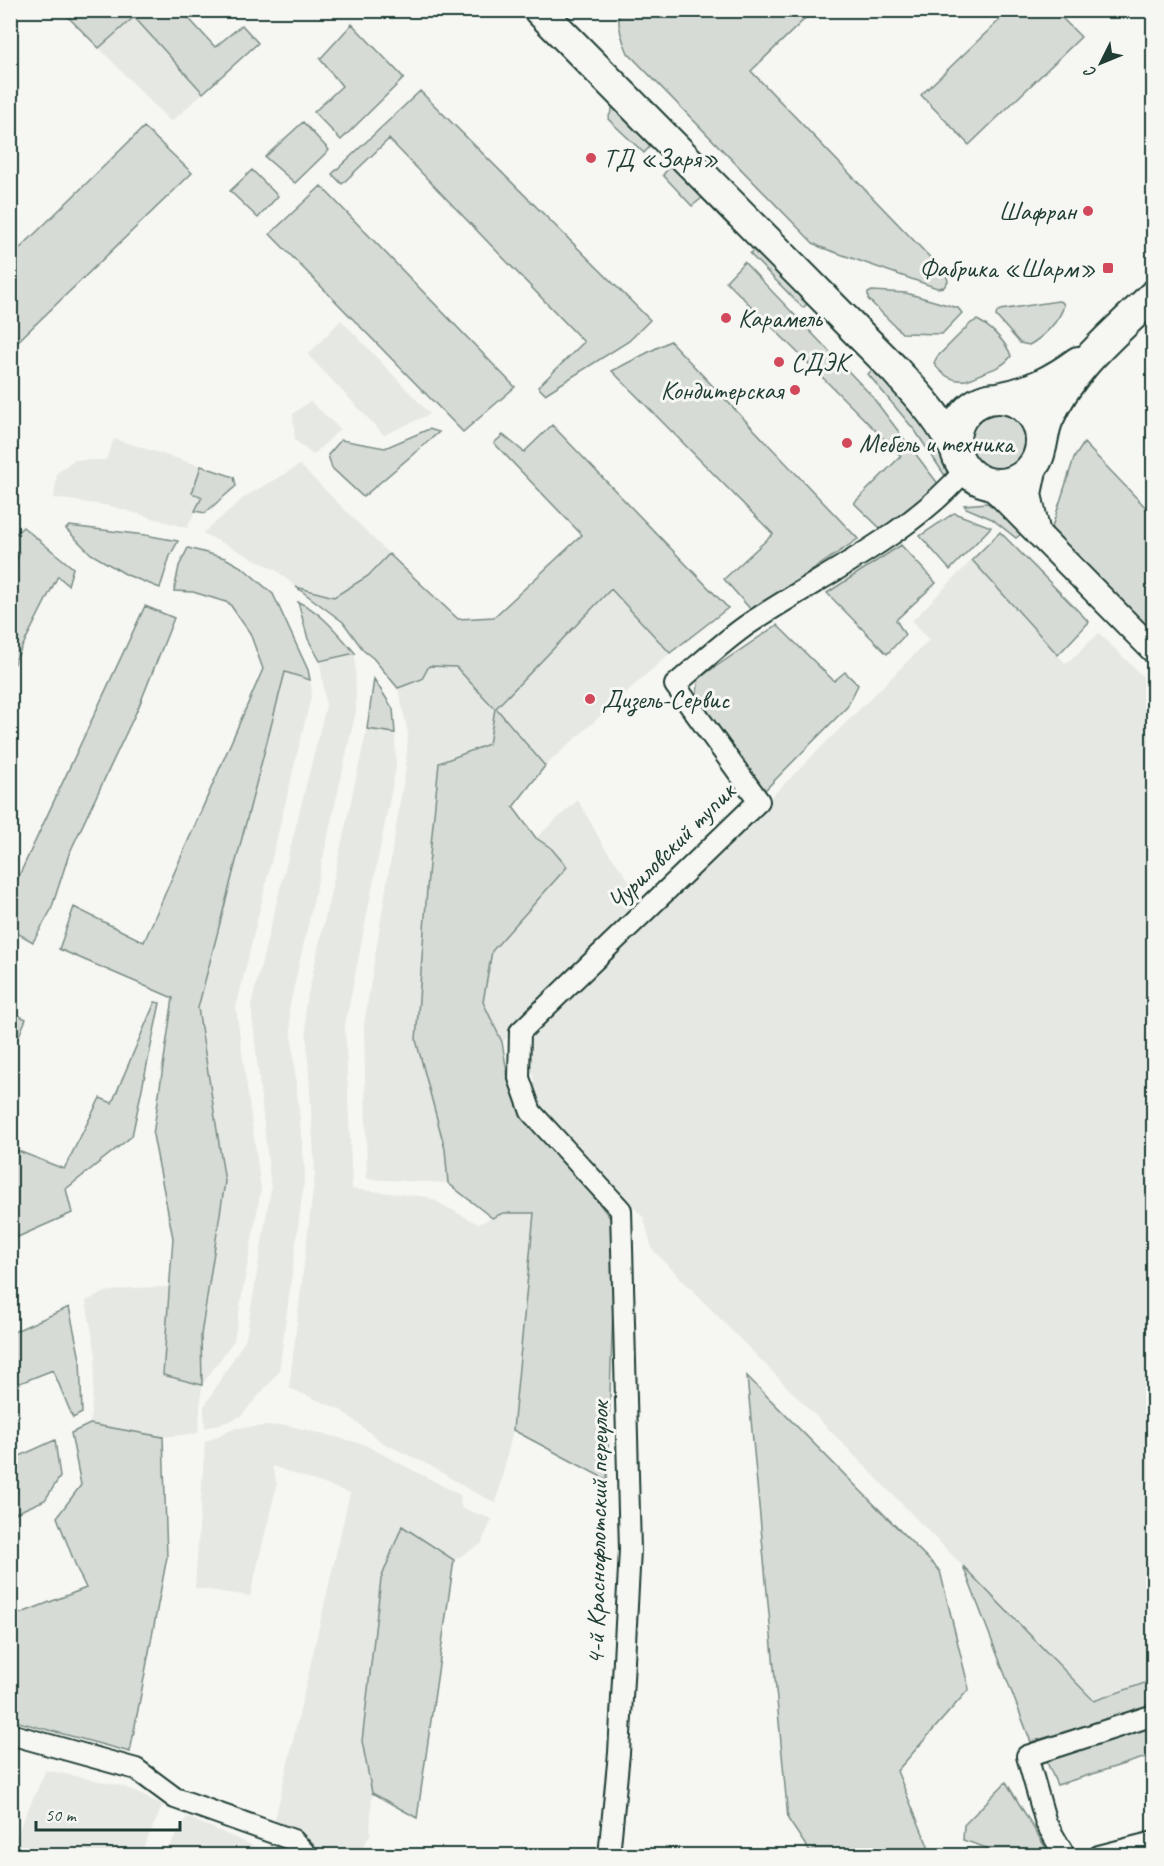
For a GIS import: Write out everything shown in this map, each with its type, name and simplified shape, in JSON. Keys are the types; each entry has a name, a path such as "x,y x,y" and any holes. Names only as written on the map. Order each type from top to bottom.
{"main road":[{"path":"539,10 894,369 935,415 969,468 993,483 1006,483 1022,477 1038,455 1047,422 1055,404 1075,376 1102,345 1154,295"},
{"path":"894,369 922,393 947,404 960,404 1020,394 1041,386 1102,345"},
{"path":"969,468 955,442 957,430 964,415 976,404 992,399 1008,399 1023,406 1035,418 1040,433 1038,455"}],"street":[{"path":"1038,455 1029,494 1038,534"},
{"path":"969,468 999,494 1154,651"},
{"name":"Чуриловский тупик","path":"621,1210 531,1112 519,1078 520,1032 759,801 675,685 748,625 922,512 949,490 969,468"},
{"name":"4-й Краснофлотский переулок","path":"609,1856 619,1753 630,1550 621,1210"},
{"path":"1065,1856 1046,1822 1027,1756 1154,1715"},
{"path":"10,1734 136,1769 175,1798 293,1840 308,1856"},
{"path":"1099,1856 1154,1842"}],"shaded area":[{"path":"619,10 813,11 751,71 946,274 948,281 944,287 937,288 813,243 628,53 620,32"},
{"path":"62,11 182,11 215,47 242,25 258,43 203,93 134,17 99,48"},
{"path":"1009,11 1055,11 1081,37 969,145 921,95"},
{"path":"134,16 203,93 171,122 99,48"},
{"path":"352,24 404,78 341,140 314,112 342,86 320,59"},
{"path":"420,91 650,320 629,341 545,394 538,387 584,342 389,139 342,184 332,174"},
{"path":"616,99 657,139 644,153 608,119"},
{"path":"303,122 329,150 295,183 265,157"},
{"path":"144,127 192,173 11,348 11,257"},
{"path":"676,158 736,219 729,226 702,198 692,206 663,175"},
{"path":"252,170 278,196 258,218 230,191"},
{"path":"321,186 515,387 463,432 270,234"},
{"path":"762,241 816,295 803,308 750,254"},
{"path":"744,262 871,395 939,485 929,497 881,529 854,503 901,456 726,281"},
{"path":"872,291 906,293 958,308 962,313 942,334 902,333 868,299 868,293"},
{"path":"1058,301 1064,305 1059,317 1045,333 1029,345 1020,343 996,316 1000,310"},
{"path":"341,320 430,414 384,435 308,355"},
{"path":"977,320 997,335 1011,356 998,367 968,379 956,380 940,371 934,363 937,357 971,323"},
{"path":"670,341 858,539 752,611 724,579 773,534 612,371"},
{"path":"881,361 948,458 946,477 916,432 868,374"},
{"path":"310,401 340,429 313,455 295,440 293,414"},
{"path":"992,412 1004,412 1018,420 1026,434 1024,451 1018,460 1004,468 992,468 975,456 970,446 970,434 982,417"},
{"path":"552,425 728,608 670,653 611,589 496,708 545,766 513,807 536,838 551,848 567,867 492,951 483,1002 502,1042 509,1084 531,1125 611,1219 613,1308 607,1480 513,1430 534,1213 503,1213 492,1218 448,1183 445,1149 416,1040 439,763 489,744 495,709 456,667 429,666 422,679 398,688 373,658 364,651 343,622 296,587 334,597 368,576 389,554 458,619 494,617 582,535 494,443 503,435 524,452"},
{"path":"429,429 439,432 363,497 332,468 328,455 341,440 385,448"},
{"path":"114,439 201,466 193,493 202,497 187,528 111,506 54,498 57,473 74,460 106,460"},
{"path":"1084,443 1153,515 1153,634 1051,530 1074,458"},
{"path":"300,465 389,554 368,576 334,597 296,587 276,570 203,533 246,496"},
{"path":"201,466 234,477 236,486 205,513 195,511 202,497 192,493"},
{"path":"987,503 1001,512 1021,534 1016,538 992,519 964,505"},
{"path":"954,513 991,527 950,570 920,536"},
{"path":"69,526 178,541 170,556 160,588 127,575 91,554 66,529"},
{"path":"23,527 73,568 68,585 58,576 11,669 11,571 20,553 11,547 11,538"},
{"path":"1000,532 1089,622 1058,655 972,560"},
{"path":"901,545 936,583 896,620 905,635 887,654 827,593"},
{"path":"188,548 225,558 243,568 273,594 308,670 310,680 285,672 198,1008 225,1182 201,1335 202,1385 163,1375 173,1238 153,1135 173,998 59,949 74,907 144,942 263,669 250,633 229,603 193,592 174,591 179,566"},
{"path":"972,560 1066,664 1099,633 1153,687 1153,1680 1095,1701 652,1249 644,1218 540,1110 526,1041 929,640 912,621"},
{"path":"611,588 670,653 545,766 496,709 489,744 439,763 416,1040 445,1149 448,1183 367,1179 364,1024 406,766 408,733 398,688 422,679 429,666 457,667 496,708"},
{"path":"298,602 322,617 355,653 320,661 308,639"},
{"path":"145,606 174,618 139,706 69,854 51,910 33,942 12,930 11,933 11,893"},
{"path":"777,625 834,681 845,672 858,685 847,707 764,791 696,700 699,678"},
{"path":"355,653 356,711 289,1009 305,1174 279,1372 241,1416 205,1428 204,1407 246,1338 271,1189 251,1005 326,706 320,661"},
{"path":"285,672 310,680 312,692 236,1008 261,1189 234,1340 202,1385 201,1335 225,1182 198,1008"},
{"path":"374,679 393,709 395,733 367,729"},
{"path":"367,729 395,733 396,767 345,1026 352,1189 428,1197 478,1224 503,1213 534,1213 513,1430 496,1503 429,1465 383,1443 341,1410 289,1388 315,1174 305,1008"},
{"path":"578,800 604,847 648,905 502,1042 483,1002 492,951 567,867 551,848 536,838"},
{"path":"155,1002 160,1003 132,1136 66,1189 72,1213 11,1240 11,1148 64,1169 100,1098 112,1103"},
{"path":"13,1013 26,1019 11,1055 11,1020"},
{"path":"169,1287 163,1375 202,1385 198,1433 163,1437 90,1424 96,1355 86,1301 106,1292 132,1288"},
{"path":"69,1307 80,1359 82,1413 73,1418 53,1370 10,1387 11,1333"},
{"path":"747,1376 940,1571 969,1689 897,1771 928,1846 926,1855 812,1855 788,1819"},
{"path":"90,1424 163,1437 167,1557 130,1752 11,1720 11,1617 86,1588 57,1517 81,1485 71,1433"},
{"path":"286,1425 363,1444 460,1495 461,1508 492,1519 481,1544 454,1560 401,1526 381,1579 362,1741 372,1793 370,1835 358,1855 319,1855 305,1839 273,1828 350,1493 272,1466 277,1484 250,1596 195,1588 205,1442 236,1428"},
{"path":"55,1440 60,1477 45,1500 11,1515 11,1460"},
{"path":"402,1526 454,1560 417,1818 372,1793 362,1741 381,1579"},
{"path":"963,1566 1094,1701 1153,1680 1153,1705 1031,1742"},
{"path":"1153,1723 1153,1755 1057,1785 1046,1760"},
{"path":"46,1770 122,1786 163,1805 140,1855 11,1855 11,1847"},
{"path":"1006,1782 1050,1855 992,1855 990,1849 963,1840 964,1825"},
{"path":"187,1817 274,1855 164,1855"}],"place":[{"name":"ТД «Заря»","path":"591,158"},
{"name":"Шафран","path":"1088,211"},
{"name":"Фабрика «Шарм»","path":"1108,268"},
{"name":"Карамель","path":"726,318"},
{"name":"СДЭК","path":"779,362"},
{"name":"Кондитерская","path":"795,390"},
{"name":"Мебель и техника","path":"847,443"},
{"name":"Дизель-Сервис","path":"590,699"}]}
